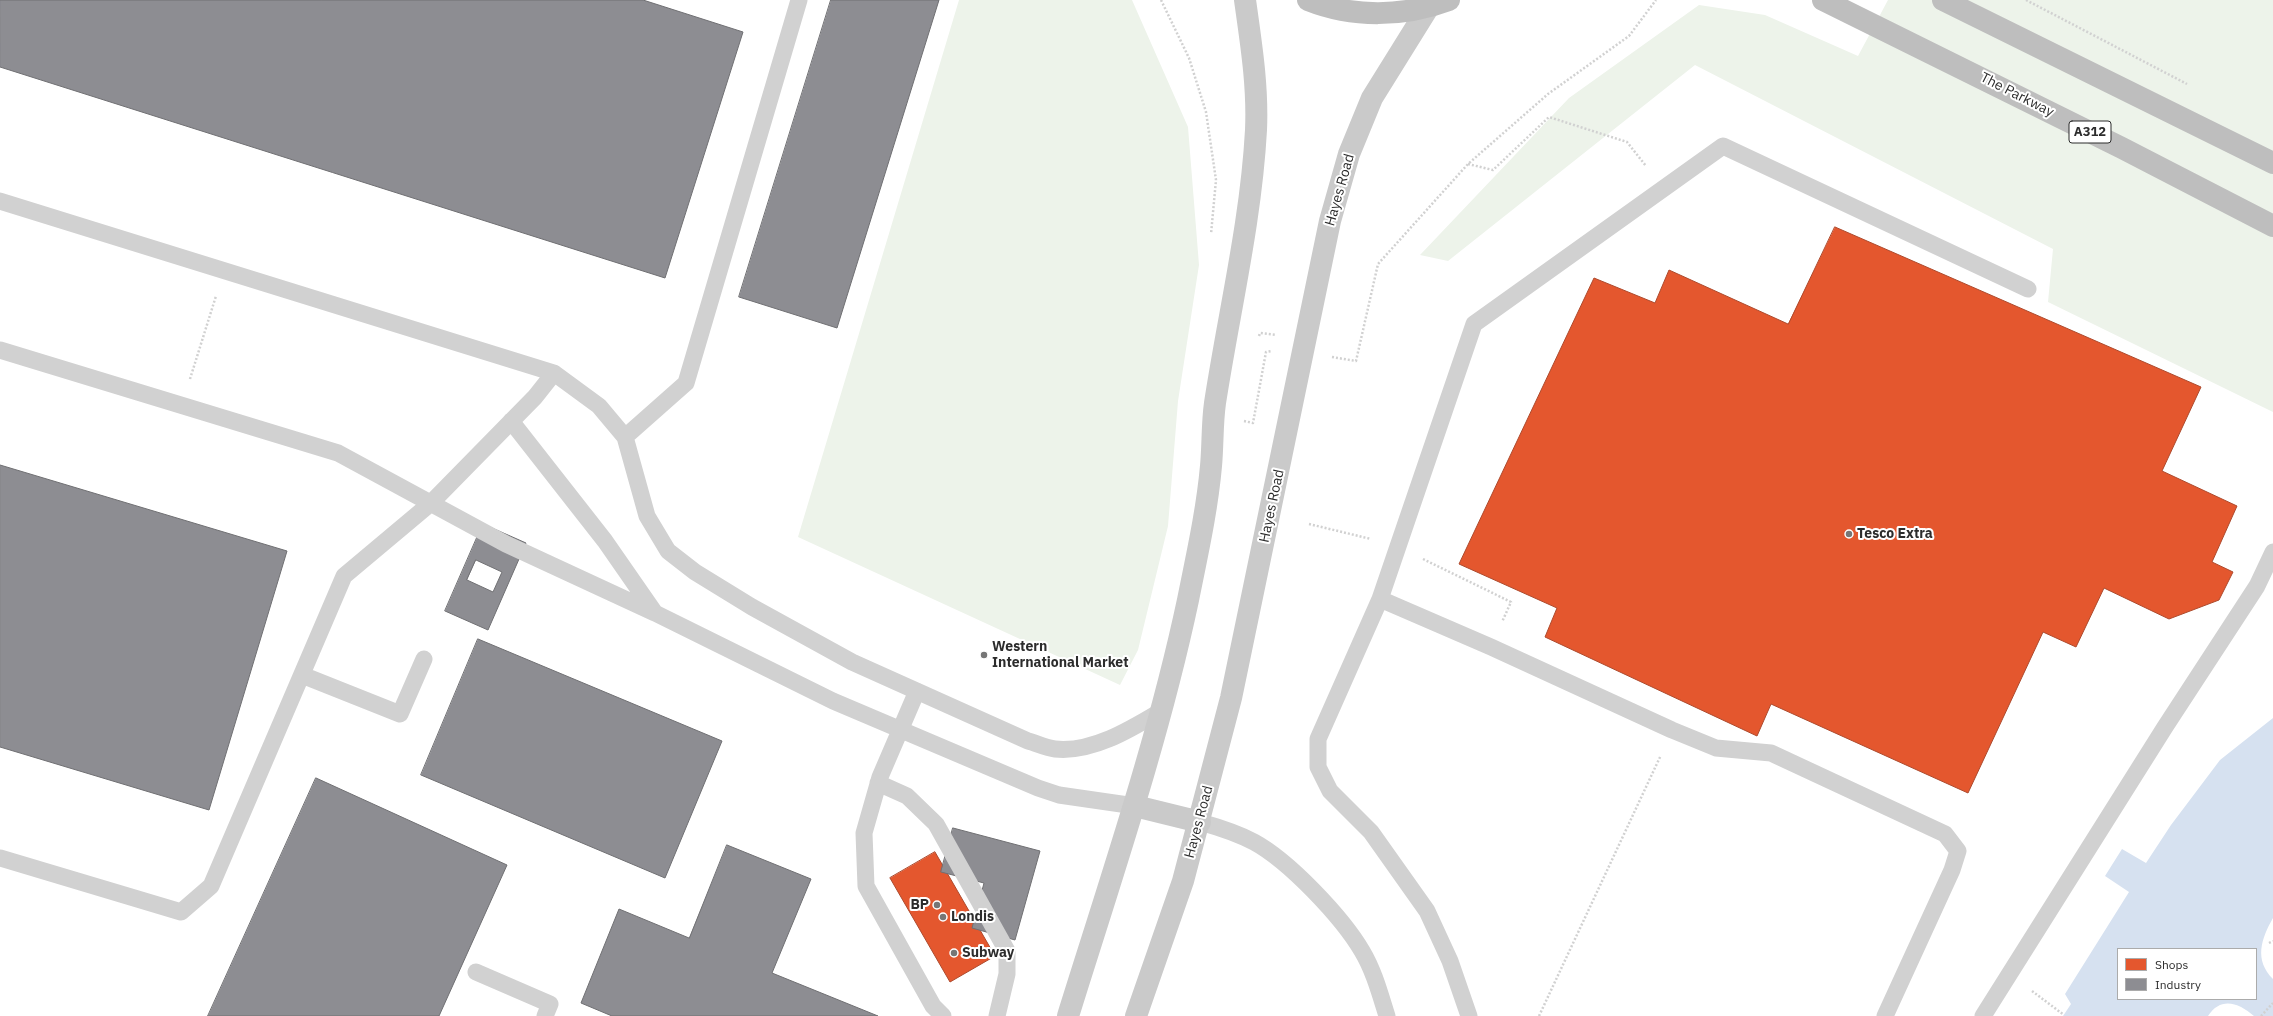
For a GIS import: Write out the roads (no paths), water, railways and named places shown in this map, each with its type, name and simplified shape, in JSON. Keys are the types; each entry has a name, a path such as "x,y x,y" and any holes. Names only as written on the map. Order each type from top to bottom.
{"highway":[{"path":"1308,0 1327,8 1378,14 1428,8 1449,0"},
{"name":"The Parkway","path":"1824,0 2273,226"},
{"path":"1943,0 2273,163"}],"street":[{"path":"1068,1016 1134,806 1162,711 1203,522 1211,465 1215,406 1249,208 1256,129 1256,80 1245,0"},
{"name":"Hayes Road","path":"1136,1016 1181,889 1200,822 1237,671 1332,214 1349,154 1372,98 1428,8"},
{"path":"1134,806 1200,822"}],"lane":[{"path":"626,437 686,383 799,0"},
{"path":"1469,1016 1450,962 1427,910 1371,832 1330,791 1318,768 1318,739 1380,599 1474,324 1723,146 2028,289"},
{"path":"0,201 554,373 599,406 626,437 647,516 668,551 695,572 752,607 852,662 1028,741 1055,749 1084,746 1125,733 1162,711"},
{"path":"0,350 338,453 506,544 655,613 833,701 1059,795 1134,806"},
{"path":"0,858 180,912 211,886 344,576 431,503 511,421 554,373"},
{"path":"511,421 605,541 655,613"},
{"path":"1983,1016 2161,733 2257,586 2273,552"},
{"path":"1380,599 1491,647 1672,730 1716,748 1770,753 1945,834 1958,851 1952,870 1885,1016"},
{"path":"302,675 400,714 424,659"},
{"path":"917,691 900,728 878,783 864,833 866,886 933,1006 943,1016"},
{"path":"878,783 907,796 936,824 1007,951 1007,974 997,1016"},
{"path":"1200,822 1254,842 1273,854 1319,896 1346,926 1363,952 1378,985 1387,1016"},
{"path":"476,972 550,1004 545,1016"}],"water":[{"path":"2273,718 2273,918 2265,934 2261,949 2261,957 2267,972 2273,979 2273,1016 2254,1016 2236,1005 2224,1004 2213,1010 2208,1016 2063,1016 2071,1004 2065,994 2129,892 2105,876 2122,849 2146,863 2171,825 2220,760"}],"place":[{"name":"Tesco Extra","path":"1849,534"},
{"name":"Western International Market","path":"984,655"},
{"name":"BP","path":"937,905"},
{"name":"Londis","path":"943,917"},
{"name":"Subway","path":"954,953"}]}
